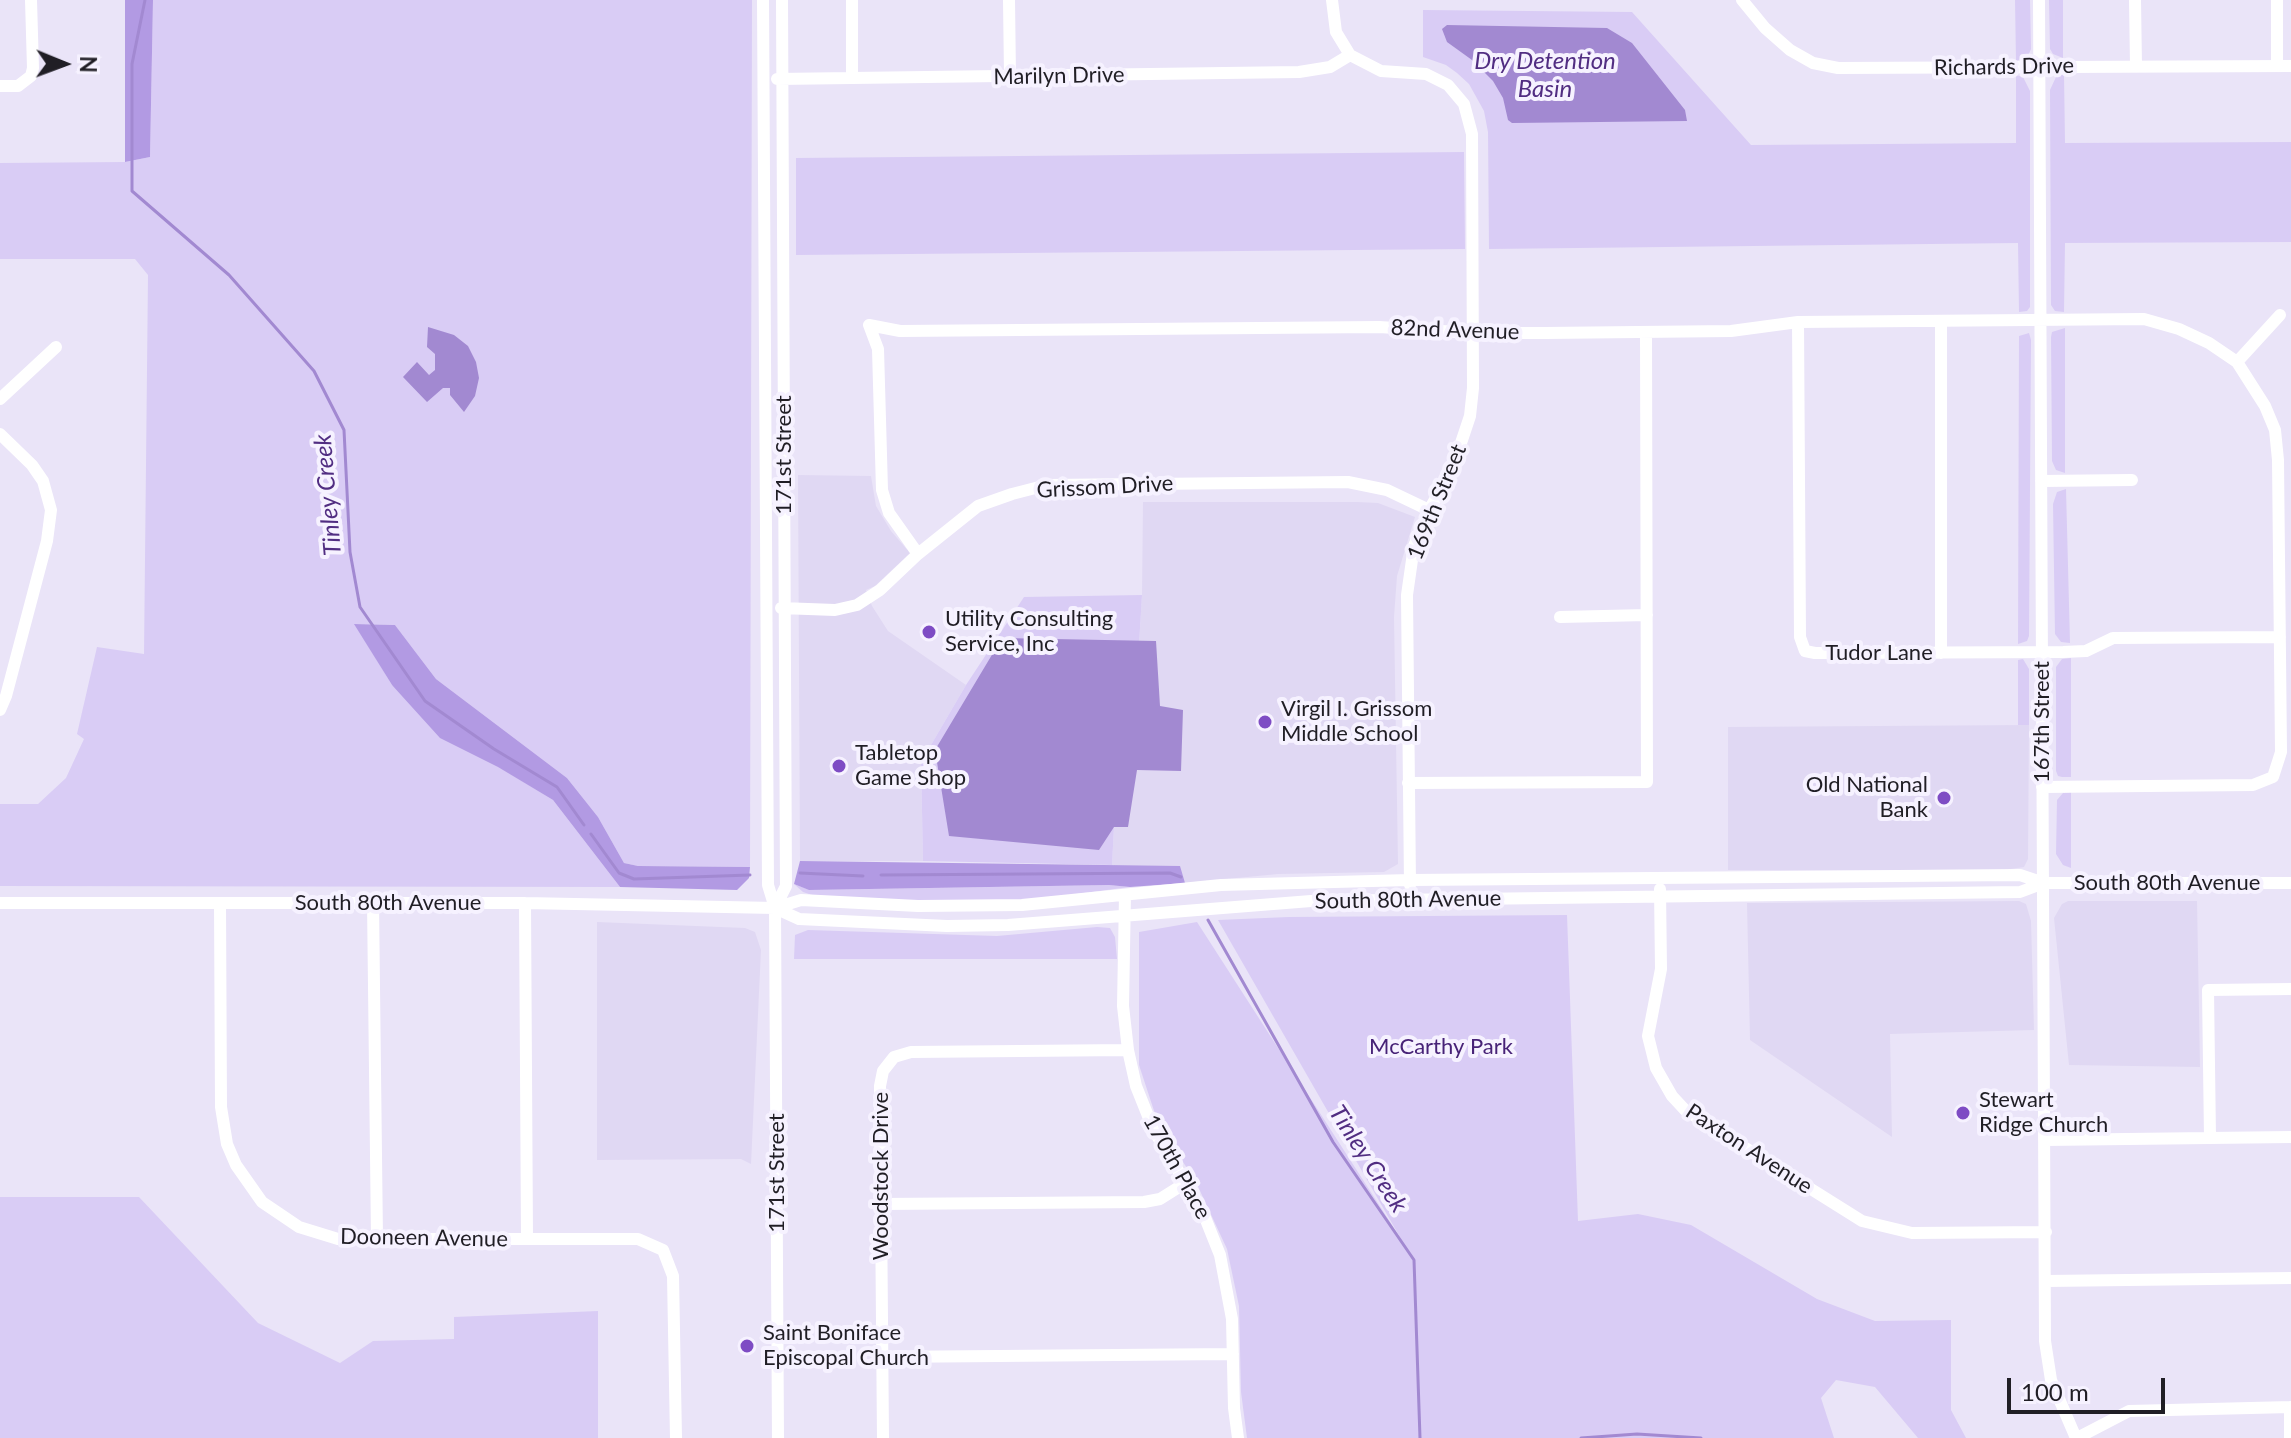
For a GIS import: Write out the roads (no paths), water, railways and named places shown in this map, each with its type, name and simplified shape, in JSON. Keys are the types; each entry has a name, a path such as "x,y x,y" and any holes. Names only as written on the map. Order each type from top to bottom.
{"street":[{"path":"0,86 18,86 25,82 33,68 31,0"},
{"name":"171st Street","path":"763,0 768,885 775,908 778,1438"},
{"name":"171st Street","path":"775,908 786,886 782,0"},
{"path":"852,0 852,78"},
{"path":"1009,0 1010,76"},
{"path":"1332,0 1336,32 1350,55"},
{"name":"Richards Drive","path":"1742,0 1777,40 1801,57 1826,66 1850,69 2291,66"},
{"name":"167th Street","path":"2039,0 2045,1341 2051,1380 2076,1438"},
{"path":"2135,0 2136,66"},
{"path":"2277,0 2277,66"},
{"name":"Marilyn Drive","path":"763,79 1299,72 1330,67 1350,55"},
{"name":"169th Street","path":"1350,55 1381,71 1412,72 1438,79 1457,94 1468,113 1472,134 1473,388 1470,416 1452,470 1429,510 1414,546 1407,595 1410,899"},
{"path":"2042,787 2253,785 2273,777 2281,752 2280,637 2286,565 2278,460 2275,430 2265,406 2237,362 2280,315"},
{"name":"82nd Avenue","path":"918,554 889,513 882,490 878,349 869,325 900,331 1379,327 1473,333 1731,331 1798,322 2144,319 2179,329 2209,343 2237,362"},
{"path":"1941,321 1941,653"},
{"name":"Tudor Lane","path":"1798,322 1800,637 1803,647 1815,653 2042,652 2086,651 2113,638 2280,637"},
{"path":"1408,783 1647,782 1646,332"},
{"path":"0,399 56,347"},
{"path":"0,434 32,465 43,481 51,510 49,532 0,710"},
{"path":"2041,481 2132,480"},
{"name":"Grissom Drive","path":"766,608 835,610 857,605 880,590 918,554 978,506 1047,485 1348,482 1387,490 1429,510"},
{"path":"1560,617 1647,615"},
{"name":"South 80th Avenue","path":"0,903 373,902 775,908 801,900 918,906 1022,905 1221,885 1410,880 2020,875 2044,883 2291,883"},
{"name":"Paxton Avenue","path":"1660,878 1661,969 1648,1036 1656,1068 1672,1096 1685,1110 1862,1221 1912,1233 2046,1232"},
{"name":"South 80th Avenue","path":"775,908 799,919 947,926 1008,925 1296,902 2020,892 2044,883"},
{"name":"170th Place","path":"1125,895 1123,1006 1128,1050 1136,1086 1154,1131 1202,1210 1220,1255 1231,1310 1238,1438"},
{"path":"373,902 377,1239"},
{"name":"Dooneen Avenue","path":"220,903 221,1107 227,1144 236,1165 262,1202 299,1227 338,1239 638,1239 663,1250 673,1276 676,1438"},
{"path":"525,903 527,1239"},
{"path":"2210,1138 2208,990 2291,989"},
{"name":"Woodstock Drive","path":"883,1438 880,1086 883,1071 894,1057 911,1052 1128,1050"},
{"path":"2045,1140 2291,1137"},
{"path":"881,1204 1144,1202 1160,1199 1187,1182"},
{"path":"2046,1281 2291,1278"},
{"path":"881,1357 1233,1354"},
{"path":"2076,1438 2129,1411 2290,1407 2290,1438"}],"water":[{"name":"Dry Detention Basin","path":"1447,25 1607,28 1632,43 1685,110 1687,121 1512,123 1508,120 1503,98 1493,81 1472,60 1447,42 1442,29"},
{"path":"428,327 454,335 468,346 476,362 479,378 475,396 464,412 450,395 450,388 443,388 427,402 403,377 417,362 429,375 435,370 435,354 427,347"},
{"path":"1002,638 1156,641 1160,706 1183,710 1181,771 1137,770 1128,827 1114,827 1099,850 949,836 935,750"}],"waterway":[{"name":"Tinley Creek","path":"145,0 132,64 132,191 229,275 314,371 344,430 350,552 360,607 425,701 494,749 557,787 584,825"},
{"name":"Tinley Creek","path":"591,834 619,873 634,879 750,875"},
{"name":"Tinley Creek","path":"800,873 863,876"},
{"name":"Tinley Creek","path":"881,875 1170,873 1181,877"},
{"name":"Tinley Creek","path":"1208,920 1333,1142 1414,1260 1420,1438"},
{"path":"1581,1438 1637,1434 1701,1438"}],"place":[{"name":"Utility Consulting Service, Inc","path":"929,632"},
{"name":"Virgil I. Grissom Middle School","path":"1265,722"},
{"name":"Tabletop Game Shop","path":"839,766"},
{"name":"Old National Bank","path":"1944,798"},
{"name":"Stewart Ridge Church","path":"1963,1113"},
{"name":"Saint Boniface Episcopal Church","path":"747,1346"}],"park label":[{"name":"McCarthy Park","path":"1441,1047"}]}
